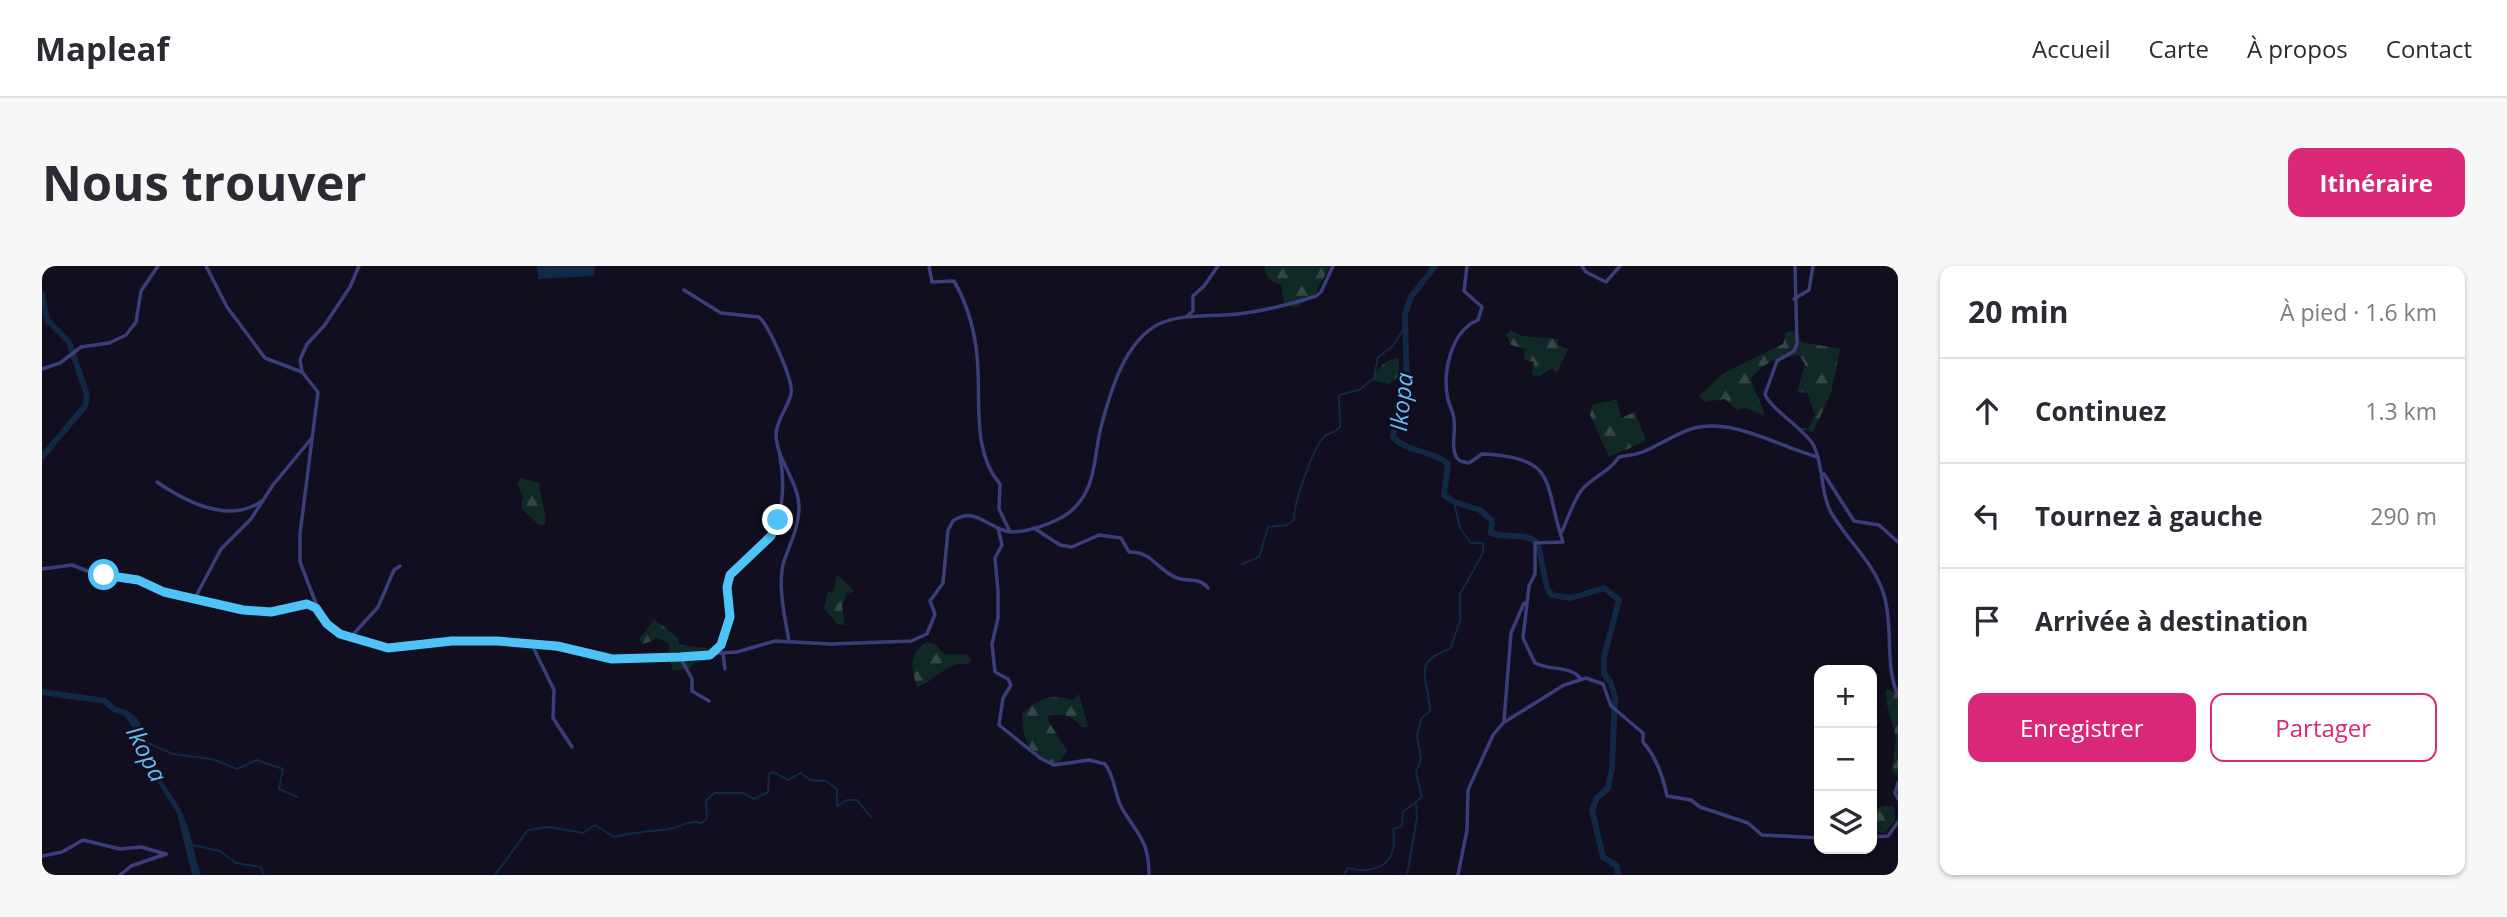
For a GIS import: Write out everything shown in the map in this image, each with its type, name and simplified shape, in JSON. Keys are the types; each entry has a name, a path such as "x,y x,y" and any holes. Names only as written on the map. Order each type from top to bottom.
{"street":[{"path":"42,369 65,359 86,345 109,343 126,335 136,322 141,291 158,266"},
{"path":"206,266 227,307 265,358 302,372"},
{"path":"359,266 330,316 307,344 300,360 302,372 318,392 299,548 303,575 316,608 327,624 350,638 388,648 462,641 517,642 571,649 612,659 723,654 751,650 775,641 911,641 927,634 935,614 930,601 943,583 948,530 953,521 969,516 983,518 1010,532 1050,524 1070,513 1085,497 1095,464 1101,424 1122,364 1142,338 1159,324 1186,317 1242,314 1294,303 1321,292 1333,266"},
{"path":"929,266 932,282 954,281 962,295 976,346 982,445 992,475 1000,484 999,509 1010,532"},
{"path":"1186,317 1193,311 1193,296 1205,286 1218,266"},
{"path":"1467,266 1464,291 1482,307 1478,320 1459,333 1448,360 1447,398 1454,418 1456,459 1469,463 1482,454 1531,463 1548,481 1562,545 1544,541 1535,543 1535,574 1511,633 1503,723"},
{"path":"1582,266 1592,276 1606,282 1620,266"},
{"path":"1795,266 1794,299 1797,316 1794,351 1777,361 1765,394 1771,405 1790,417 1794,427 1809,437 1818,457 1831,513 1879,581 1889,614 1889,667 1898,696"},
{"path":"1794,299 1809,290 1813,266"},
{"path":"684,290 721,313 759,317 775,337 792,388 779,419 778,446 782,487 778,520 771,536 730,575 727,587 730,617 721,645 710,655"},
{"path":"1561,535 1581,490 1597,476 1611,470 1619,457 1644,452 1694,428 1712,426 1753,434 1774,441 1786,449 1818,457"},
{"path":"195,598 221,549 251,519 312,438"},
{"path":"778,446 794,484 799,511 795,535 783,564 784,607 789,641"},
{"path":"1822,473 1854,521 1878,525 1898,542"},
{"path":"157,482 176,495 206,508 244,510 263,500"},
{"path":"1032,527 1060,545 1072,547 1100,535 1121,538 1129,552 1147,555 1171,575 1202,582 1208,589"},
{"path":"998,528 1002,545 995,558 998,618 992,643 995,672 1008,679 1011,685 1003,698 999,725 1040,758 1054,765 1090,760 1105,764 1111,772 1121,808 1144,839 1149,856 1149,875"},
{"path":"42,569 72,565 98,575 110,573 138,580 164,592 258,612 271,612 301,603 316,608"},
{"path":"350,638 378,607 394,570 400,566"},
{"path":"1526,600 1523,638 1535,663 1543,667 1571,670 1580,678"},
{"path":"517,642 533,648 571,649"},
{"path":"533,648 554,690 553,718 572,747"},
{"path":"723,654 724,669"},
{"path":"680,657 692,679 692,691 709,701"},
{"path":"1458,875 1467,830 1468,790 1489,742 1503,723 1580,678 1592,678 1603,684 1611,706 1643,733 1643,742 1652,751 1659,774 1666,782 1667,796 1691,800 1700,807 1748,823 1762,835 1814,838"},
{"path":"1898,783 1895,793 1898,799"},
{"path":"1877,836 1888,836 1898,822"},
{"path":"42,856 62,852 83,840 120,849 141,847 166,855 131,866 120,875"}],"green space":[{"path":"1265,266 1330,266 1315,294 1296,308 1284,303 1281,285 1268,278"},
{"path":"1511,330 1522,336 1558,339 1558,345 1568,349 1557,373 1552,368 1540,376 1532,375 1534,362 1524,360 1525,349 1511,345 1506,335"},
{"path":"1795,331 1802,342 1840,349 1831,393 1813,432 1797,428 1808,429 1815,415 1807,393 1797,392 1805,364 1799,355 1772,361 1751,379 1764,416 1746,408 1737,410 1725,399 1704,402 1699,396 1724,373 1783,344 1786,332"},
{"path":"1399,358 1399,376 1389,384 1372,381 1382,365"},
{"path":"1617,400 1621,418 1635,412 1646,441 1609,457 1590,415 1593,404"},
{"path":"521,478 539,483 545,525 539,525 521,508 523,496 517,483"},
{"path":"837,575 854,591 847,594 842,606 845,625 837,624 824,608 828,592 833,593"},
{"path":"654,619 679,639 679,645 707,648 712,659 695,662 690,668 673,671 673,655 668,650 670,645 658,639 642,644 639,640"},
{"path":"926,642 935,644 944,654 967,654 971,660 968,664 947,668 917,687 913,673 914,657"},
{"path":"1886,689 1898,694 1898,775 1892,772 1896,737 1886,701"},
{"path":"1079,694 1088,727 1082,727 1067,716 1048,716 1067,751 1055,767 1040,758 1029,746 1023,731 1022,713 1046,699 1059,697 1073,700"},
{"path":"1894,806 1895,821 1885,833 1877,832 1877,809"}],"water":[{"path":"537,266 595,266 594,276 538,279"},
{"path":"119,709 128,712 141,724 156,770 184,817 201,875 192,875 177,813 151,772 135,731 124,715 119,713"}],"waterway":[{"name":"Ikopa","path":"1435,266 1411,297 1405,314 1407,392 1397,411 1393,437 1406,446 1435,456 1448,464 1444,495 1454,502 1480,510 1492,521 1491,533 1522,536 1538,544 1547,588 1552,595 1571,598 1604,588 1619,600 1604,657 1604,674 1611,683 1615,697 1612,769 1608,788 1597,798 1592,810 1603,857 1617,866 1618,875"},
{"name":"Ikopa","path":"42,294 47,320 69,342 87,395 85,406 42,457"},
{"path":"1242,564 1259,557 1268,527 1287,525 1294,520 1310,462 1326,435 1340,427 1339,395 1359,390 1374,378 1378,357 1392,347 1403,330"},
{"path":"1344,875 1348,868 1369,870 1384,864 1393,850 1393,829 1402,826 1403,812 1422,797 1416,773 1421,758 1417,736 1421,719 1430,711 1425,680 1426,665 1430,659 1450,649 1460,621 1460,594 1483,553 1483,543 1471,543 1460,528 1454,502"},
{"name":"Ikopa","path":"42,692 105,701 114,709 125,713"},
{"path":"145,742 173,754 212,759 237,769 257,760 283,769 279,789 298,797"},
{"path":"495,875 528,830 549,827 583,833 595,825 614,837 670,829 693,822 702,823 707,818 706,801 714,793 743,793 754,799 768,792 769,774 773,772 788,780 801,773 810,780 826,781 837,789 837,806 847,800 857,800 871,817"},
{"path":"1407,875 1417,818 1416,804"},
{"path":"192,845 220,851 236,863 261,867 264,875"}],"route":[{"path":"104,575 110,573 138,580 164,592 243,610 271,612 296,604 307,604 316,608 327,624 340,634 388,648 472,640 538,643 612,659 710,655 721,645 730,617 727,587 730,575 771,536 778,520"}]}
